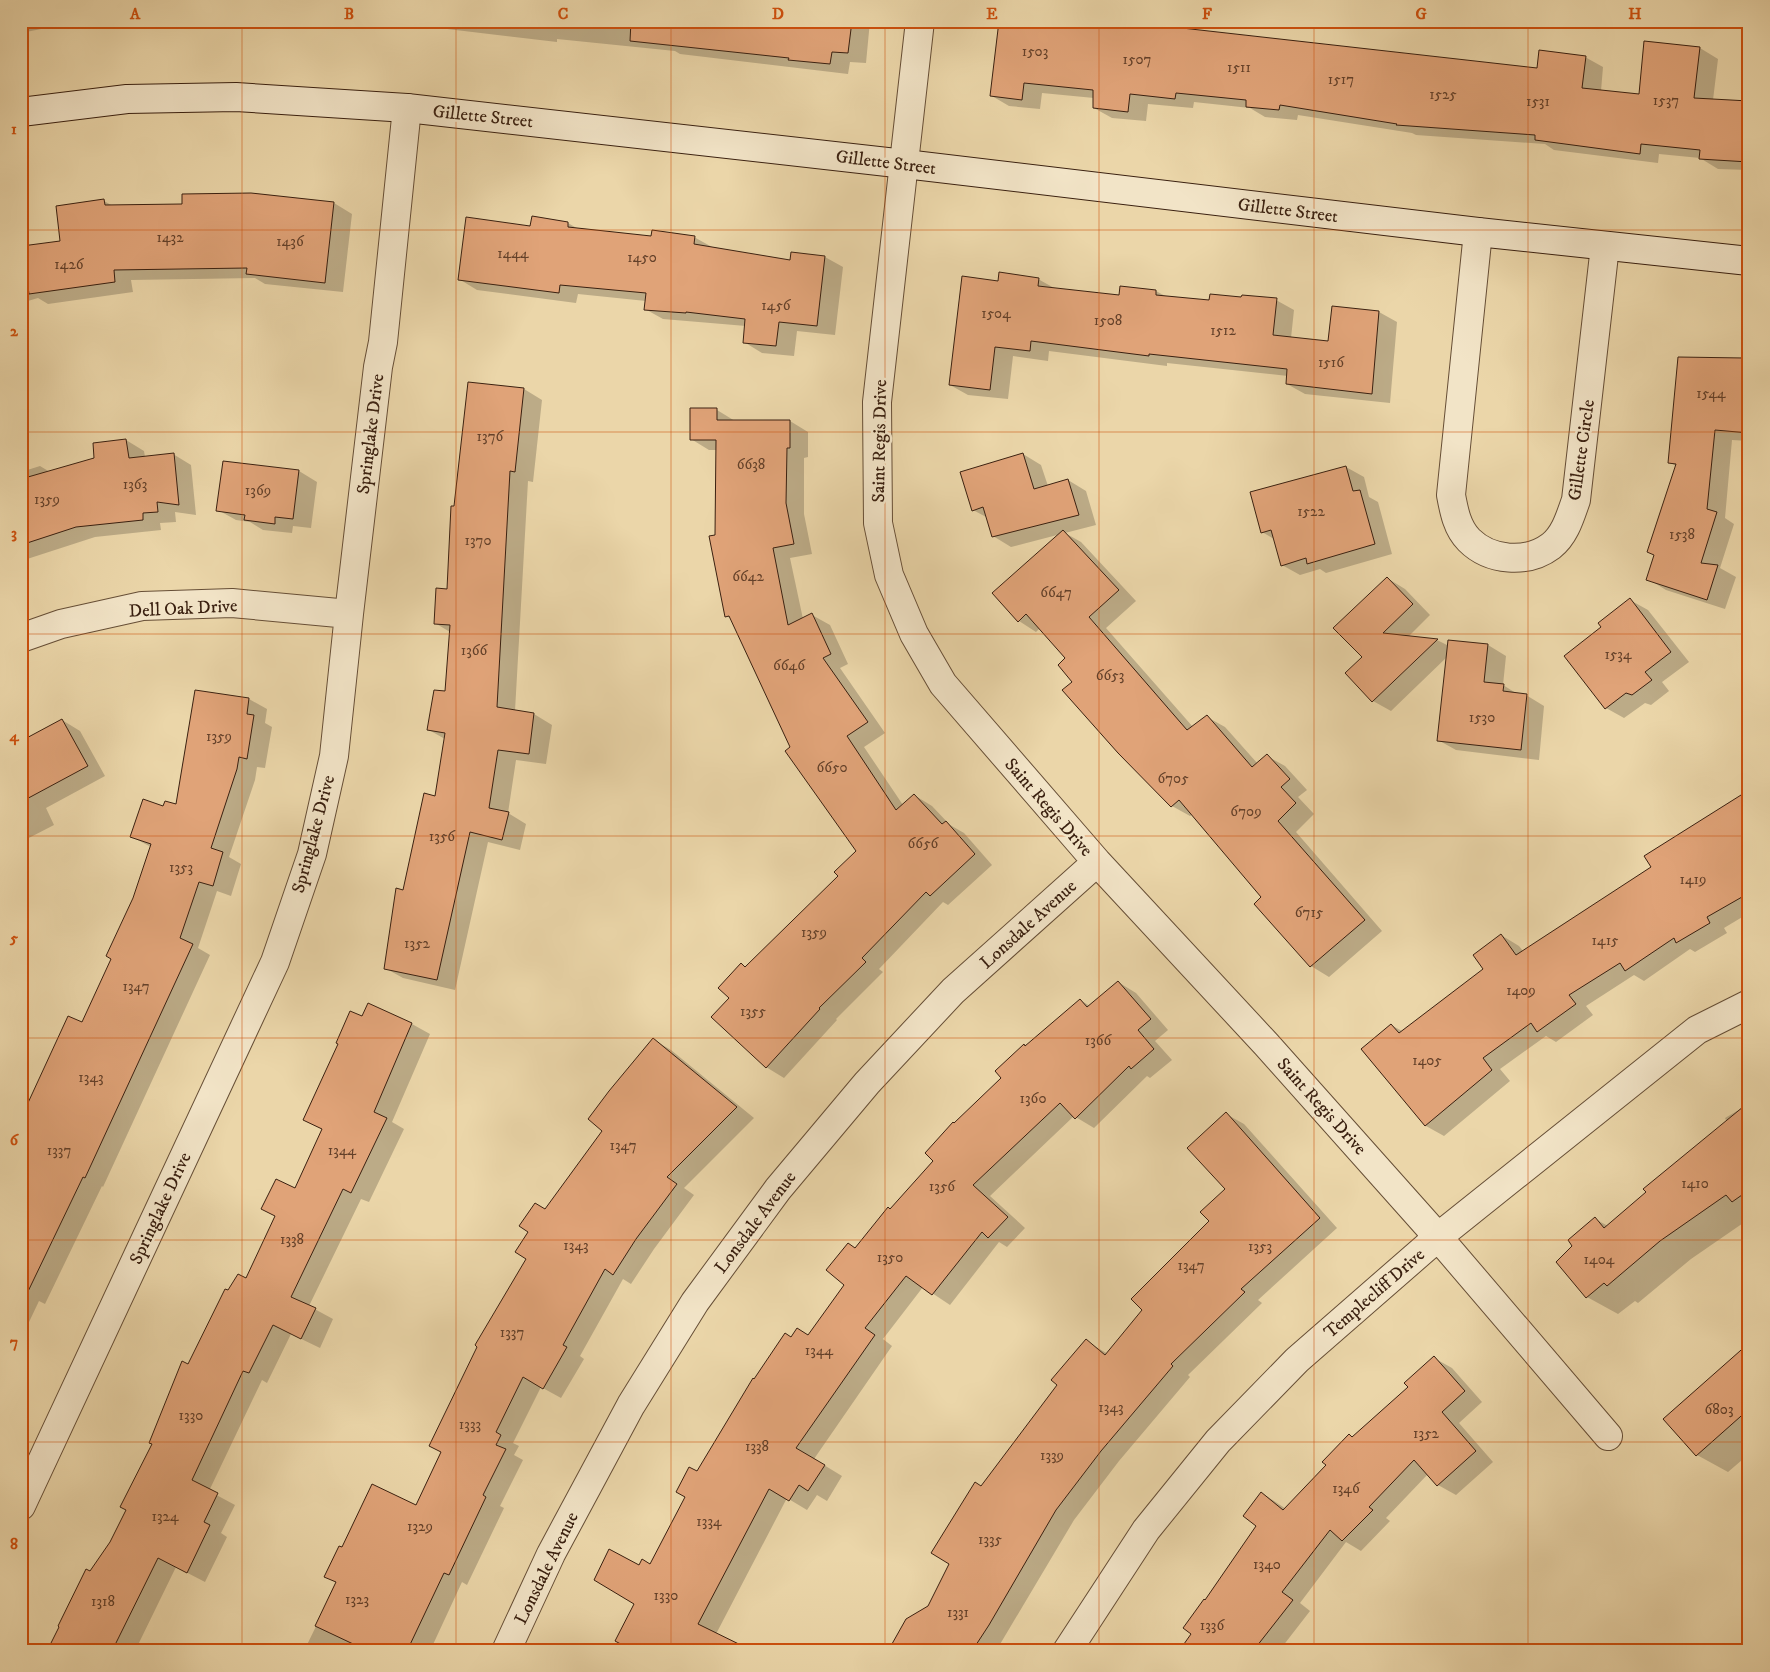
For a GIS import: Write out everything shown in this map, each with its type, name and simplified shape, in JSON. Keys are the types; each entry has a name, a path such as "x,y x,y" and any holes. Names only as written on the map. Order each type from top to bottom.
{"street":[{"name":"Saint Regis Drive","path":"920,21 877,402 878,523 889,575 914,634 943,684 1097,862 1266,1044 1438,1237 1608,1436"},
{"name":"Gillette Street","path":"21,112 126,99 236,97 407,108 905,164 1478,232 1749,261"},
{"name":"Springlake Drive","path":"21,1506 275,962 312,854 332,764 378,368 383,342 407,108"},
{"name":"Gillette Circle","path":"1478,232 1451,495 1455,518 1469,540 1487,552 1510,559 1531,556 1551,546 1567,527 1576,500 1605,246"},
{"name":"Dell Oak Drive","path":"21,638 61,624 142,606 232,603 349,614"},
{"name":"Lonsdale Avenue","path":"506,1651 551,1554 631,1405 695,1302 778,1189 866,1082 953,991 1097,862"},
{"name":"Templecliff Drive","path":"1067,1651 1146,1530 1218,1441 1296,1360 1438,1237 1697,1030 1749,1004"}],"building":[{"path":"631,21 852,21 848,53 832,52 830,64 630,41"},
{"path":"999,21 1158,21 1183,23 1182,28 1537,68 1539,50 1586,56 1582,88 1639,94 1644,41 1700,47 1694,98 1749,101 1749,162 1699,159 1700,150 1641,144 1640,154 1535,140 1535,135 1396,125 1280,105 1279,110 1246,107 1246,100 1176,93 1175,99 1130,94 1128,112 1093,108 1093,90 1024,83 1022,100 990,96"},
{"path":"251,193 334,202 325,283 246,274 247,268 114,270 115,282 29,294 22,246 60,241 56,206 104,199 105,205 182,204 182,194"},
{"path":"532,216 568,222 568,227 651,236 652,230 695,236 694,244 790,260 791,252 825,256 817,326 779,322 776,346 743,343 745,319 686,312 644,310 646,293 560,285 559,293 458,280 466,217 530,226"},
{"path":"999,272 1039,278 1038,286 1119,295 1120,286 1156,290 1156,295 1209,300 1210,294 1277,298 1273,335 1328,341 1332,306 1379,311 1372,394 1286,384 1287,369 1149,354 1149,356 1031,341 1030,351 995,347 990,390 949,385 962,276 998,281"},
{"path":"1678,357 1744,358 1743,365 1749,365 1749,433 1715,430 1707,509 1717,512 1701,563 1718,565 1707,600 1646,580 1654,555 1647,552 1676,464 1668,463"},
{"path":"468,382 524,388 515,472 510,471 497,707 534,713 529,754 498,750 489,808 509,812 502,840 470,832 437,980 384,969 396,888 403,890 424,793 435,796 445,733 427,730 434,690 445,691 450,625 434,624 436,588 447,589 451,506 454,506"},
{"path":"690,408 717,408 717,420 790,420 790,448 787,448 786,503 794,544 773,548 788,625 812,613 831,654 823,658 868,722 847,736 896,810 914,794 942,824 946,821 975,854 930,896 926,892 862,958 866,962 819,1008 766,1068 711,1017 729,998 718,988 741,963 745,967 838,876 834,872 856,851 785,751 790,747 729,616 725,617 709,536 715,535 716,440 690,440"},
{"path":"126,439 129,458 174,453 179,505 157,502 158,512 143,513 143,520 76,527 21,545 21,479 94,458 93,443"},
{"path":"1023,453 1034,489 1068,479 1079,515 992,537 983,507 972,511 960,472"},
{"path":"223,461 299,470 293,519 275,517 275,524 244,520 245,515 216,511"},
{"path":"1346,466 1353,491 1360,490 1375,544 1307,564 1306,558 1281,566 1271,530 1261,533 1250,492"},
{"path":"1063,530 1119,590 1089,617 1187,730 1207,715 1252,767 1267,754 1290,779 1281,787 1296,803 1278,821 1365,920 1310,967 1254,904 1261,897 1179,800 1171,807 1118,753 1062,690 1072,682 1058,665 1065,658 1026,614 1018,622 992,593"},
{"path":"1387,577 1413,604 1383,633 1438,639 1372,702 1345,673 1362,657 1333,628"},
{"path":"1630,598 1671,652 1645,672 1652,680 1632,695 1626,693 1605,709 1564,656 1601,627 1598,623"},
{"path":"1448,640 1488,644 1484,682 1504,684 1503,691 1527,694 1521,750 1437,741"},
{"path":"195,690 249,698 247,714 254,715 247,759 239,757 237,769 211,848 223,852 213,886 199,882 180,938 193,944 85,1178 83,1177 21,1306 21,1118 68,1016 82,1022 111,959 106,956 133,898 151,844 130,837 143,799 163,806 165,801 176,804"},
{"path":"62,719 88,766 21,802 21,741"},
{"path":"1749,790 1749,893 1707,917 1710,923 1676,943 1674,938 1625,971 1620,963 1569,995 1576,1004 1537,1032 1531,1023 1483,1058 1492,1070 1425,1126 1361,1049 1391,1024 1399,1033 1483,969 1473,955 1501,934 1516,955 1651,867 1644,856"},
{"path":"1118,981 1151,1019 1138,1030 1154,1049 1131,1069 1129,1066 1075,1119 1060,1103 973,1185 1008,1217 988,1238 982,1232 932,1295 906,1276 865,1328 875,1335 796,1448 825,1465 808,1491 799,1485 789,1501 769,1489 698,1624 753,1651 634,1651 615,1641 634,1604 594,1580 609,1549 639,1565 642,1559 650,1564 685,1497 676,1492 689,1467 697,1471 753,1378 785,1333 791,1337 797,1328 808,1335 844,1285 826,1270 848,1243 855,1248 888,1207 890,1209 933,1161 925,1153 953,1122 1001,1078 995,1071 1024,1044 1025,1046 1080,999 1087,1007"},
{"path":"368,1003 412,1023 374,1112 387,1118 351,1193 343,1189 291,1297 316,1308 301,1339 273,1325 249,1373 243,1371 192,1480 218,1493 204,1522 210,1525 187,1573 158,1558 112,1651 47,1651 86,1569 90,1571 110,1542 126,1510 120,1507 152,1444 149,1443 182,1361 188,1364 225,1289 228,1290 238,1274 246,1278 275,1216 261,1209 276,1179 295,1188 322,1129 303,1120 338,1044 336,1043 350,1011 362,1016"},
{"path":"653,1038 737,1107 667,1177 677,1184 636,1239 613,1275 605,1269 563,1345 567,1347 543,1389 523,1377 496,1432 501,1435 496,1445 506,1449 483,1495 486,1497 449,1575 444,1573 407,1651 368,1651 315,1626 336,1582 324,1577 339,1546 342,1547 372,1484 416,1505 441,1452 429,1446 477,1347 475,1345 526,1259 515,1252 528,1232 519,1226 535,1203 545,1209 602,1131 588,1119"},
{"path":"1749,1102 1749,1190 1732,1202 1726,1195 1660,1241 1607,1286 1604,1283 1586,1298 1556,1262 1572,1246 1568,1240 1595,1217 1604,1228 1646,1192 1643,1189"},
{"path":"1226,1112 1320,1218 1241,1289 1245,1292 1171,1364 1173,1366 1101,1451 1056,1510 972,1651 888,1651 906,1619 928,1606 949,1564 931,1553 975,1482 981,1486 1057,1385 1051,1380 1086,1339 1105,1355 1142,1310 1131,1299 1209,1221 1200,1212 1225,1189 1187,1148"},
{"path":"1749,1343 1749,1409 1696,1456 1663,1419"},
{"path":"1434,1356 1465,1391 1442,1412 1476,1451 1437,1486 1414,1460 1369,1507 1373,1510 1342,1541 1330,1530 1282,1592 1293,1600 1253,1651 1179,1651 1191,1634 1183,1628 1205,1600 1256,1526 1243,1516 1261,1492 1283,1510 1326,1465 1322,1462 1349,1434 1352,1437 1408,1387 1404,1383"}]}
